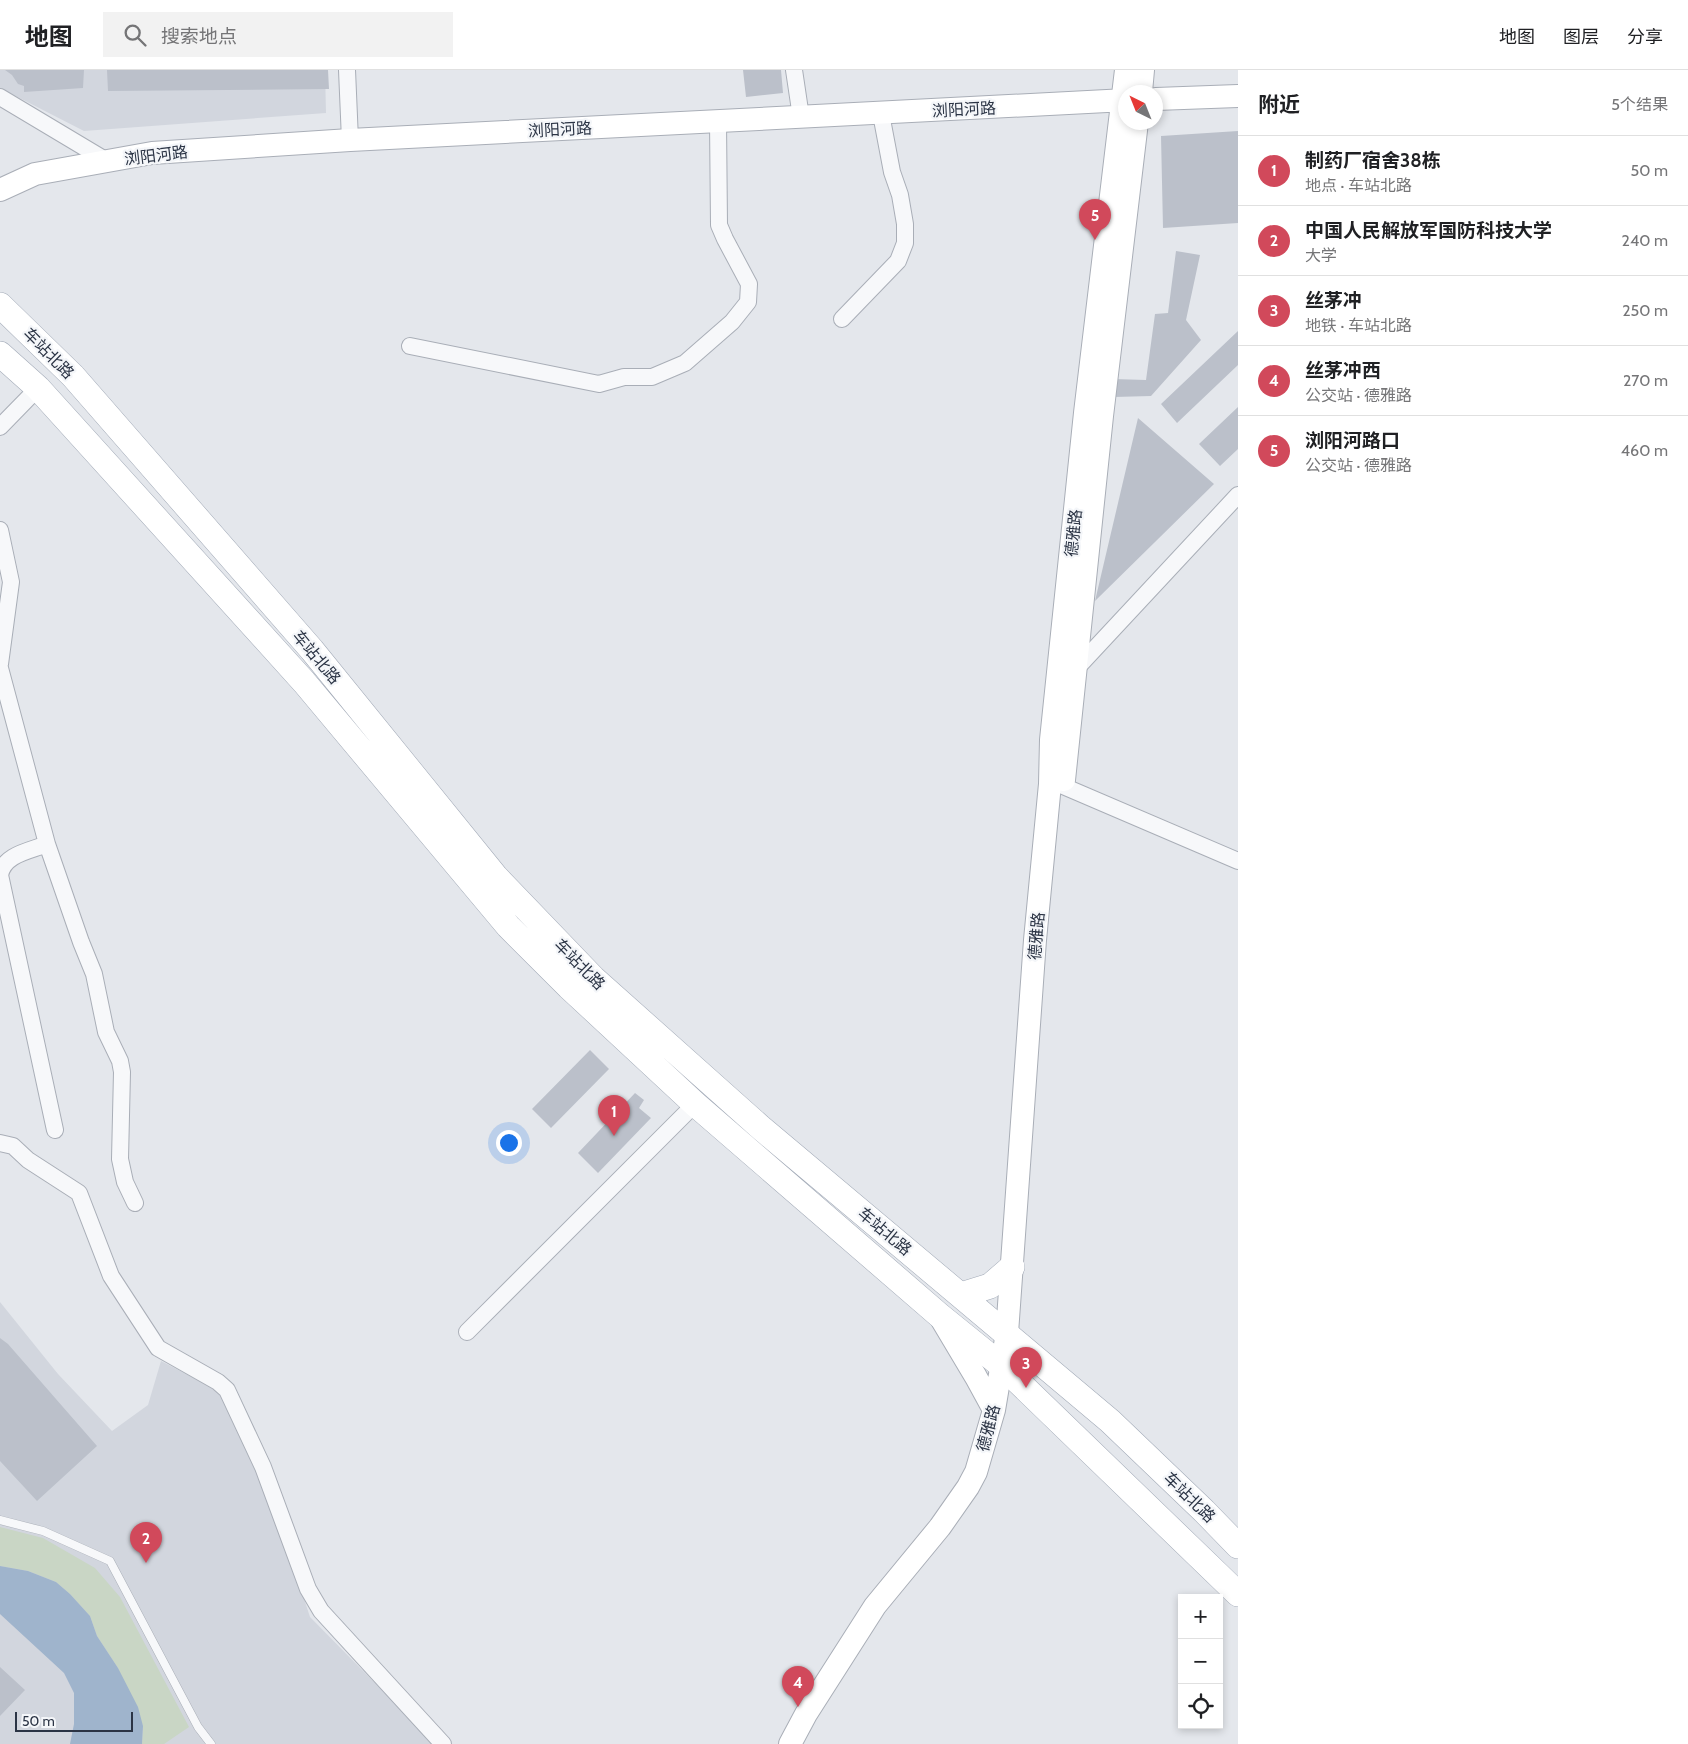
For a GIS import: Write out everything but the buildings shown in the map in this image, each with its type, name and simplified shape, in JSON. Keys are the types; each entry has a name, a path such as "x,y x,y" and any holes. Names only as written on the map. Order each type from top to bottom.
{"main road":[{"name":"车站北路","path":"0,305 73,376 312,650 496,877 593,978 760,1127 1110,1421 1238,1546"},
{"name":"车站北路","path":"0,354 38,388 304,682 508,926 569,987 695,1104 938,1315 1008,1372 1238,1594"},
{"path":"961,1295 990,1286 1012,1267"}],"street":[{"path":"347,70 350,140"},
{"path":"794,70 801,118"},
{"name":"德雅路","path":"1126,70 1128,85"},
{"path":"1136,85 1143,70"},
{"path":"1163,99 1238,96"},
{"path":"0,97 107,161"},
{"name":"浏阳河路","path":"0,190 35,174 152,153 350,140 881,114 1118,99"},
{"path":"842,319 898,261 905,243 905,224 900,195 892,172 881,114"},
{"path":"410,346 599,384 624,377 652,377 685,363 732,322 748,302 750,284 725,239 720,225 718,122"},
{"name":"德雅路","path":"1014,1339 1012,1267 1035,940 1050,784 1051,740 1085,413 1125,130"},
{"name":"德雅路","path":"800,1744 812,1720 881,1611 946,1533 976,1491 1000,1426 1014,1339 1074,671 1136,130"},
{"path":"0,427 38,388"},
{"path":"1074,671 1238,496"},
{"path":"0,530 11,582 0,666 47,844 94,974 106,1032 120,1061 122,1072 120,1159 124,1182 135,1203"},
{"path":"1063,786 1238,862"},
{"path":"47,844 11,858 1,867 0,881 55,1130"},
{"path":"468,1332 695,1104"},
{"path":"0,1143 12,1146 28,1160 79,1193 111,1276 158,1348 218,1382 227,1390 263,1467 308,1589 321,1611 443,1744"},
{"path":"938,1315 994,1410"},
{"name":"德雅路","path":"790,1744 806,1714 875,1606 940,1527 968,1487 976,1472 994,1410 1008,1372"}],"lane":[{"path":"0,1520 43,1531 110,1561 198,1727 211,1744"}],"shaded area":[{"path":"0,70 325,70 326,113 84,131 0,88"},
{"path":"0,1302 58,1374 112,1431 148,1405 161,1361 217,1390 240,1431 274,1508 310,1617 435,1744 0,1744"}],"green space":[{"path":"0,1527 43,1538 95,1568 120,1597 189,1727 164,1744 142,1744 143,1726 118,1668 97,1636 90,1616 56,1582 28,1571 0,1566"}],"water":[{"path":"0,1566 28,1571 56,1582 90,1616 97,1636 118,1668 138,1707 143,1726 142,1744 70,1744 74,1724 74,1693 64,1673 0,1614"}],"place":[{"name":"浏阳河路口","path":"1095,240"},
{"name":"制药厂宿舍38栋","path":"614,1136"},
{"name":"丝茅冲","path":"1026,1388"},
{"name":"中国人民解放军国防科技大学","path":"146,1563"},
{"name":"丝茅冲西","path":"798,1707"}]}
